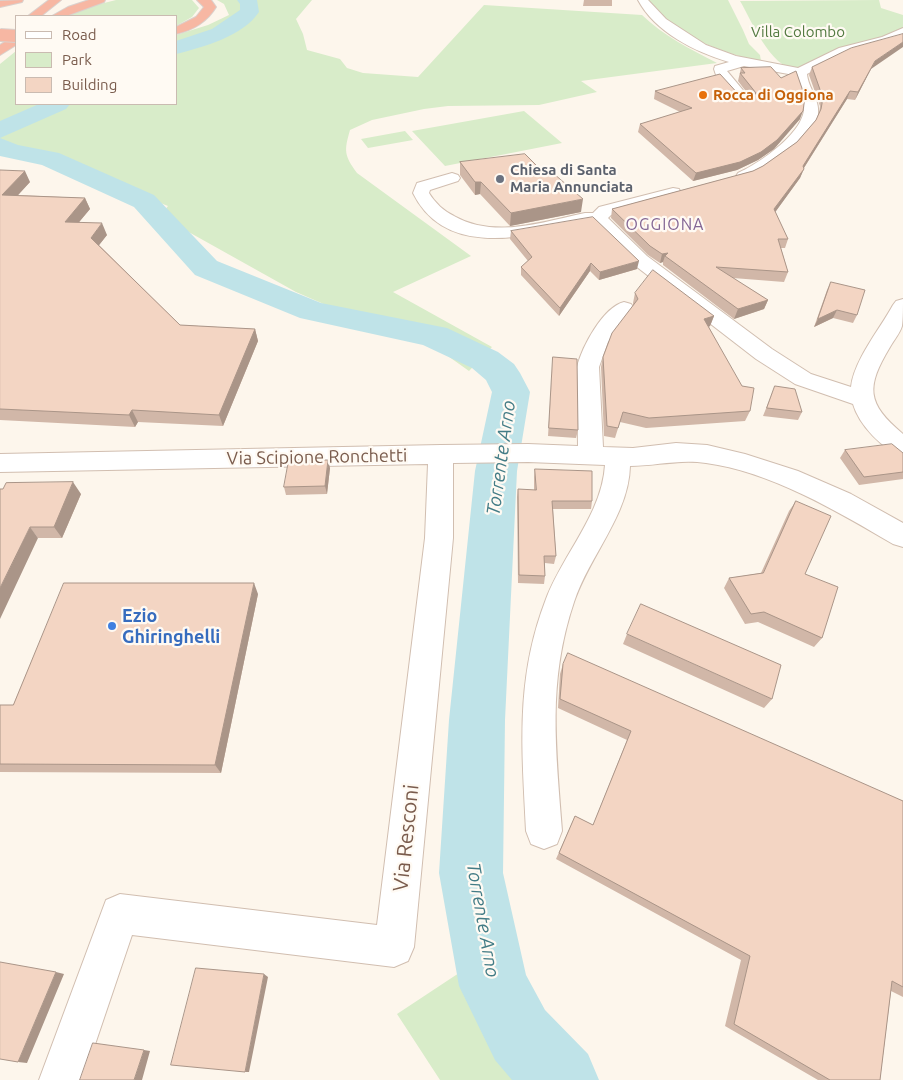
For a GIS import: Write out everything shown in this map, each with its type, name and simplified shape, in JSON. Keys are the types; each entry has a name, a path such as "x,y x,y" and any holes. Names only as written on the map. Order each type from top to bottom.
{"highway":[{"path":"0,4 18,0"},
{"path":"35,15 56,0"},
{"path":"49,15 69,0"},
{"path":"60,15 72,8 100,0"},
{"path":"178,30 206,16 210,7 202,0"},
{"path":"0,41 15,30"},
{"path":"0,35 15,38"},
{"path":"0,51 15,39"},
{"path":"0,57 15,46"}],"street":[{"path":"643,0 662,22 692,42 722,57 800,72 843,51 886,40 903,32"},
{"path":"743,62 720,69 722,75 745,102"},
{"path":"726,180 761,170 771,163 809,121 812,112 811,99 799,75 800,72"},
{"path":"452,178 423,187 421,193 425,202 455,227 474,232 500,235 585,218 598,218 640,260 764,354 803,379 860,398"},
{"path":"598,218 605,210 689,190"},
{"path":"544,831 537,704 547,644 564,590 614,489 619,468 588,367 590,354 601,335 624,308"},
{"path":"900,318 863,375 860,398 866,412 877,426 903,447"},
{"name":"Via Scipione Ronchetti","path":"0,463 528,453 614,456 676,452 707,454 745,462 789,478 842,501 903,536"},
{"name":"Via Resconi","path":"61,1080 120,914 394,947 439,538 451,454"},
{"name":"Via Scipione Ronchetti","path":"614,456 740,480 831,514 903,554"}],"green space":[{"path":"116,0 192,0 199,8 192,17 178,25 178,15 70,15 88,7"},
{"path":"217,0 312,0 296,19 303,34 307,50 340,59 347,68 363,73 418,77 484,5 642,15 668,36 717,63 581,81 597,92 539,105 448,106 424,109 372,120 350,130 346,153 357,173 471,256 393,292 492,347 469,371 438,349 388,332 296,292 160,216 168,206 0,140 0,64 15,52 15,105 178,105 178,34 208,25 229,15 224,4"},
{"path":"649,0 728,0 749,44 760,55 761,61 715,48 699,41 670,23"},
{"name":"Villa Colombo","path":"879,0 881,8 903,15 903,27 880,39 838,49 800,68 790,68 772,55 740,1"},
{"path":"524,111 562,143 445,166 412,131"},
{"path":"405,131 413,140 368,148 361,139"},
{"path":"459,973 517,1080 440,1080 397,1014"}],"building":[{"path":"903,34 903,42 875,61 858,92 850,91 803,166 804,169 774,209 788,239 778,239 788,272 716,267 768,300 738,309 665,256 668,253 662,254 650,246 612,209 753,171 763,166 797,142 816,120 823,98 812,67 851,48"},
{"path":"771,67 781,78 796,71 805,97 803,111 777,140 761,152 740,162 696,173 640,124 692,108 655,91 720,74 741,97 752,98 756,93 740,73 745,73 741,68"},
{"path":"525,154 545,174 553,173 583,199 511,213 481,182 475,182 460,162"},
{"path":"0,170 25,171 2,195 85,198 65,222 102,223 91,238 180,325 255,329 219,415 132,410 129,415 0,409"},
{"path":"593,217 639,261 600,272 591,263 560,308 521,267 532,257 511,231"},
{"path":"653,270 714,316 704,319 742,386 754,388 750,411 649,418 623,412 618,428 607,426 603,357 612,333 638,299 635,293"},
{"path":"831,282 865,290 857,315 837,310 818,319"},
{"path":"553,357 577,359 578,430 549,428"},
{"path":"775,386 795,389 802,412 767,408"},
{"path":"892,444 903,453 903,472 864,477 845,450"},
{"path":"289,460 328,460 325,486 284,487"},
{"path":"535,469 592,471 592,501 552,501 556,556 544,556 545,576 519,575 518,489 536,490"},
{"path":"73,482 54,527 30,527 0,588 0,489 3,489 6,483"},
{"path":"796,501 831,516 805,574 838,587 822,638 764,612 751,614 729,578 763,573"},
{"path":"64,583 254,583 215,765 0,764 0,705 13,705"},
{"path":"641,604 781,665 772,699 627,634"},
{"path":"568,653 903,801 903,987 892,981 880,1080 830,1080 734,1024 750,956 559,853 575,816 593,825 631,731 560,699 563,664"},
{"path":"0,962 56,972 18,1062 0,1059"},
{"path":"196,968 264,974 245,1072 171,1065"},
{"path":"93,1043 144,1050 134,1080 80,1080"}],"waterway":[{"name":"Torrente Arno","path":"178,47 219,33 232,26 250,12 249,2 246,0"},
{"name":"Torrente Arno","path":"0,130 56,105"},
{"name":"Torrente Arno","path":"0,146 11,151 50,159 144,201 206,268 312,311 434,336 485,360 501,373 511,392 496,471 477,720 471,873 494,986 520,1035 562,1080"}],"place":[{"name":"Rocca di Oggiona","path":"703,95"},
{"name":"Chiesa di Santa Maria Annunciata","path":"500,179"},
{"name":"Ezio Ghiringhelli","path":"112,626"}],"district":[{"name":"OGGIONA","path":"665,225"}]}
